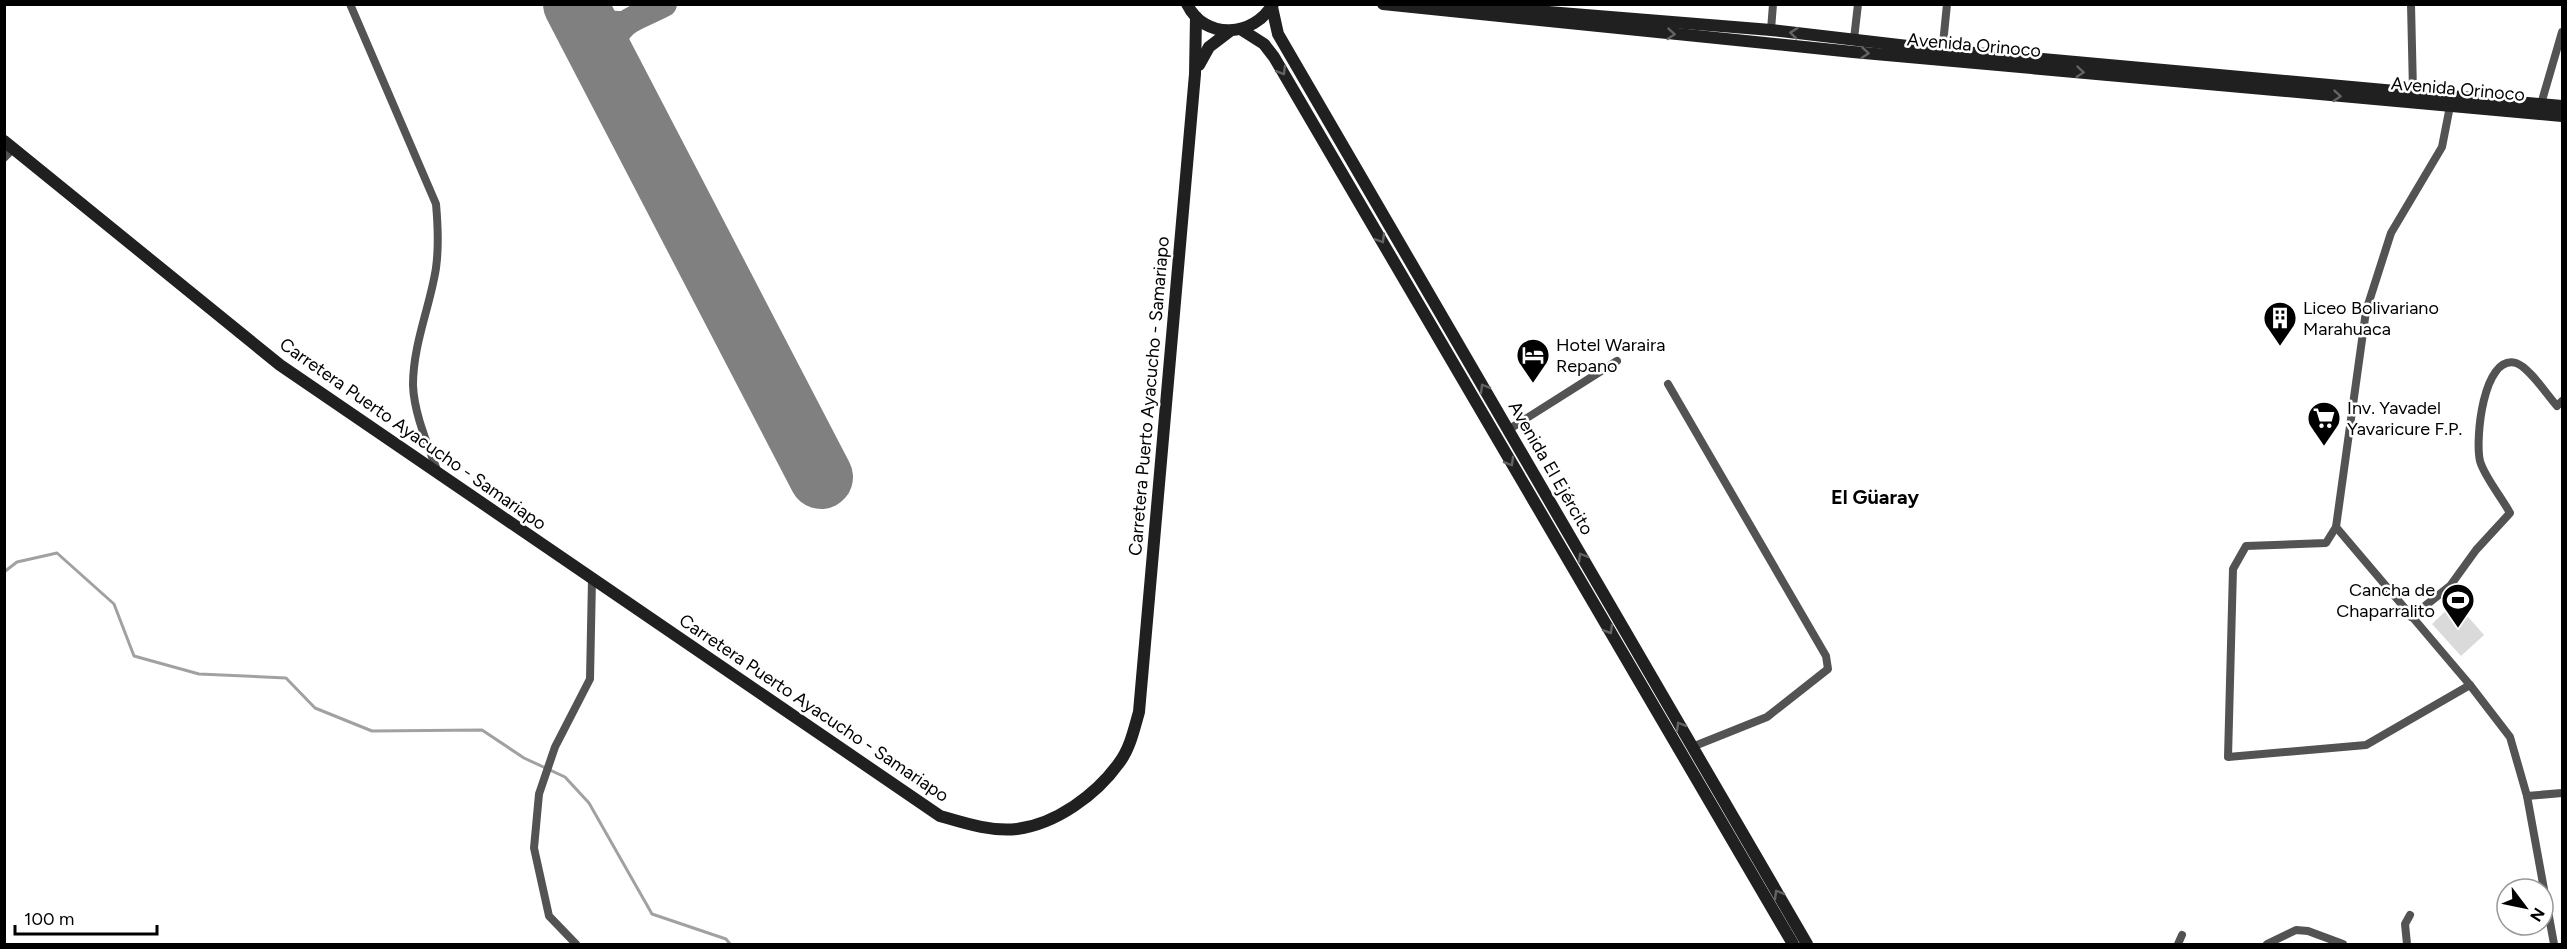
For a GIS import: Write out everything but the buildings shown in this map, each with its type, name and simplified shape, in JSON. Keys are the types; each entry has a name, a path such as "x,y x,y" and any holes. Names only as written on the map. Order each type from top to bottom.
{"street":[{"path":"350,4 436,204 439,233 436,268 414,359 413,388 420,422 439,476"},
{"path":"1187,4 1196,17"},
{"name":"Avenida Orinoco","path":"1383,4 2451,100 2562,106"},
{"name":"Avenida Orinoco","path":"1458,4 1631,21 1771,30 1854,39 1942,55 2413,91 2451,100 2562,116"},
{"path":"1771,30 1773,4"},
{"path":"1854,39 1858,4"},
{"path":"1942,55 1947,4"},
{"path":"2411,4 2413,91"},
{"name":"Carretera Puerto Ayacucho - Samariapo","path":"1195,74 1203,54 1209,47 1236,30 1259,21 1272,6"},
{"name":"Avenida El Ejército","path":"1272,6 1278,34 1807,945"},
{"name":"Carretera Puerto Ayacucho - Samariapo","path":"9,144 280,365 439,476 940,816 978,827 1017,829 1048,819 1077,805 1120,762 1131,740 1139,712 1195,74 1196,17"},
{"name":"Avenida El Ejército","path":"1196,17 1217,30 1236,30 1264,44 1274,57 1792,945"},
{"path":"2541,104 2562,32"},
{"path":"2451,100 2442,147 2391,233 2366,311 2336,527 2326,543 2246,546 2233,569 2228,757 2366,745 2470,685"},
{"path":"4,158 9,144"},
{"path":"1508,430 1617,361"},
{"path":"2412,617 2450,586 2476,550 2510,513 2481,461 2478,425 2491,377 2501,366 2514,363 2524,367 2557,406 2562,401"},
{"path":"1668,384 1826,656 1827,669 1767,717 1692,747"},
{"path":"2336,527 2470,685 2510,737 2527,796 2554,945"},
{"path":"576,945 549,916 534,848 539,794 555,747 590,679 592,579"},
{"path":"2527,796 2562,794"},
{"path":"2407,945 2405,924 2410,915"},
{"path":"2267,945 2296,930 2308,931 2343,945"},
{"path":"2178,945 2181,935"}],"shaded area":[{"name":"Cancha de Chaparralito","path":"2455,602 2484,635 2461,656 2432,624"}],"waterway":[{"path":"4,572 17,562 57,553 114,604 134,656 199,674 286,678 315,708 372,731 482,730 524,758 565,777 589,803 652,914 726,939 730,944"}],"taxiway":[{"path":"609,69 614,41 623,26 664,4"},
{"path":"578,9 599,21 622,24"}],"runway":[{"path":"575,4 821,477"}],"place":[{"name":"Liceo Bolivariano Marahuaca","path":"2280,347"},
{"name":"Hotel Waraira Repano","path":"1533,384"},
{"name":"Inv. Yavadel Yavaricure F.P.","path":"2324,447"},
{"name":"Cancha de Chaparralito","path":"2458,629"}],"district":[{"name":"El Güaray","path":"1875,497"}]}
